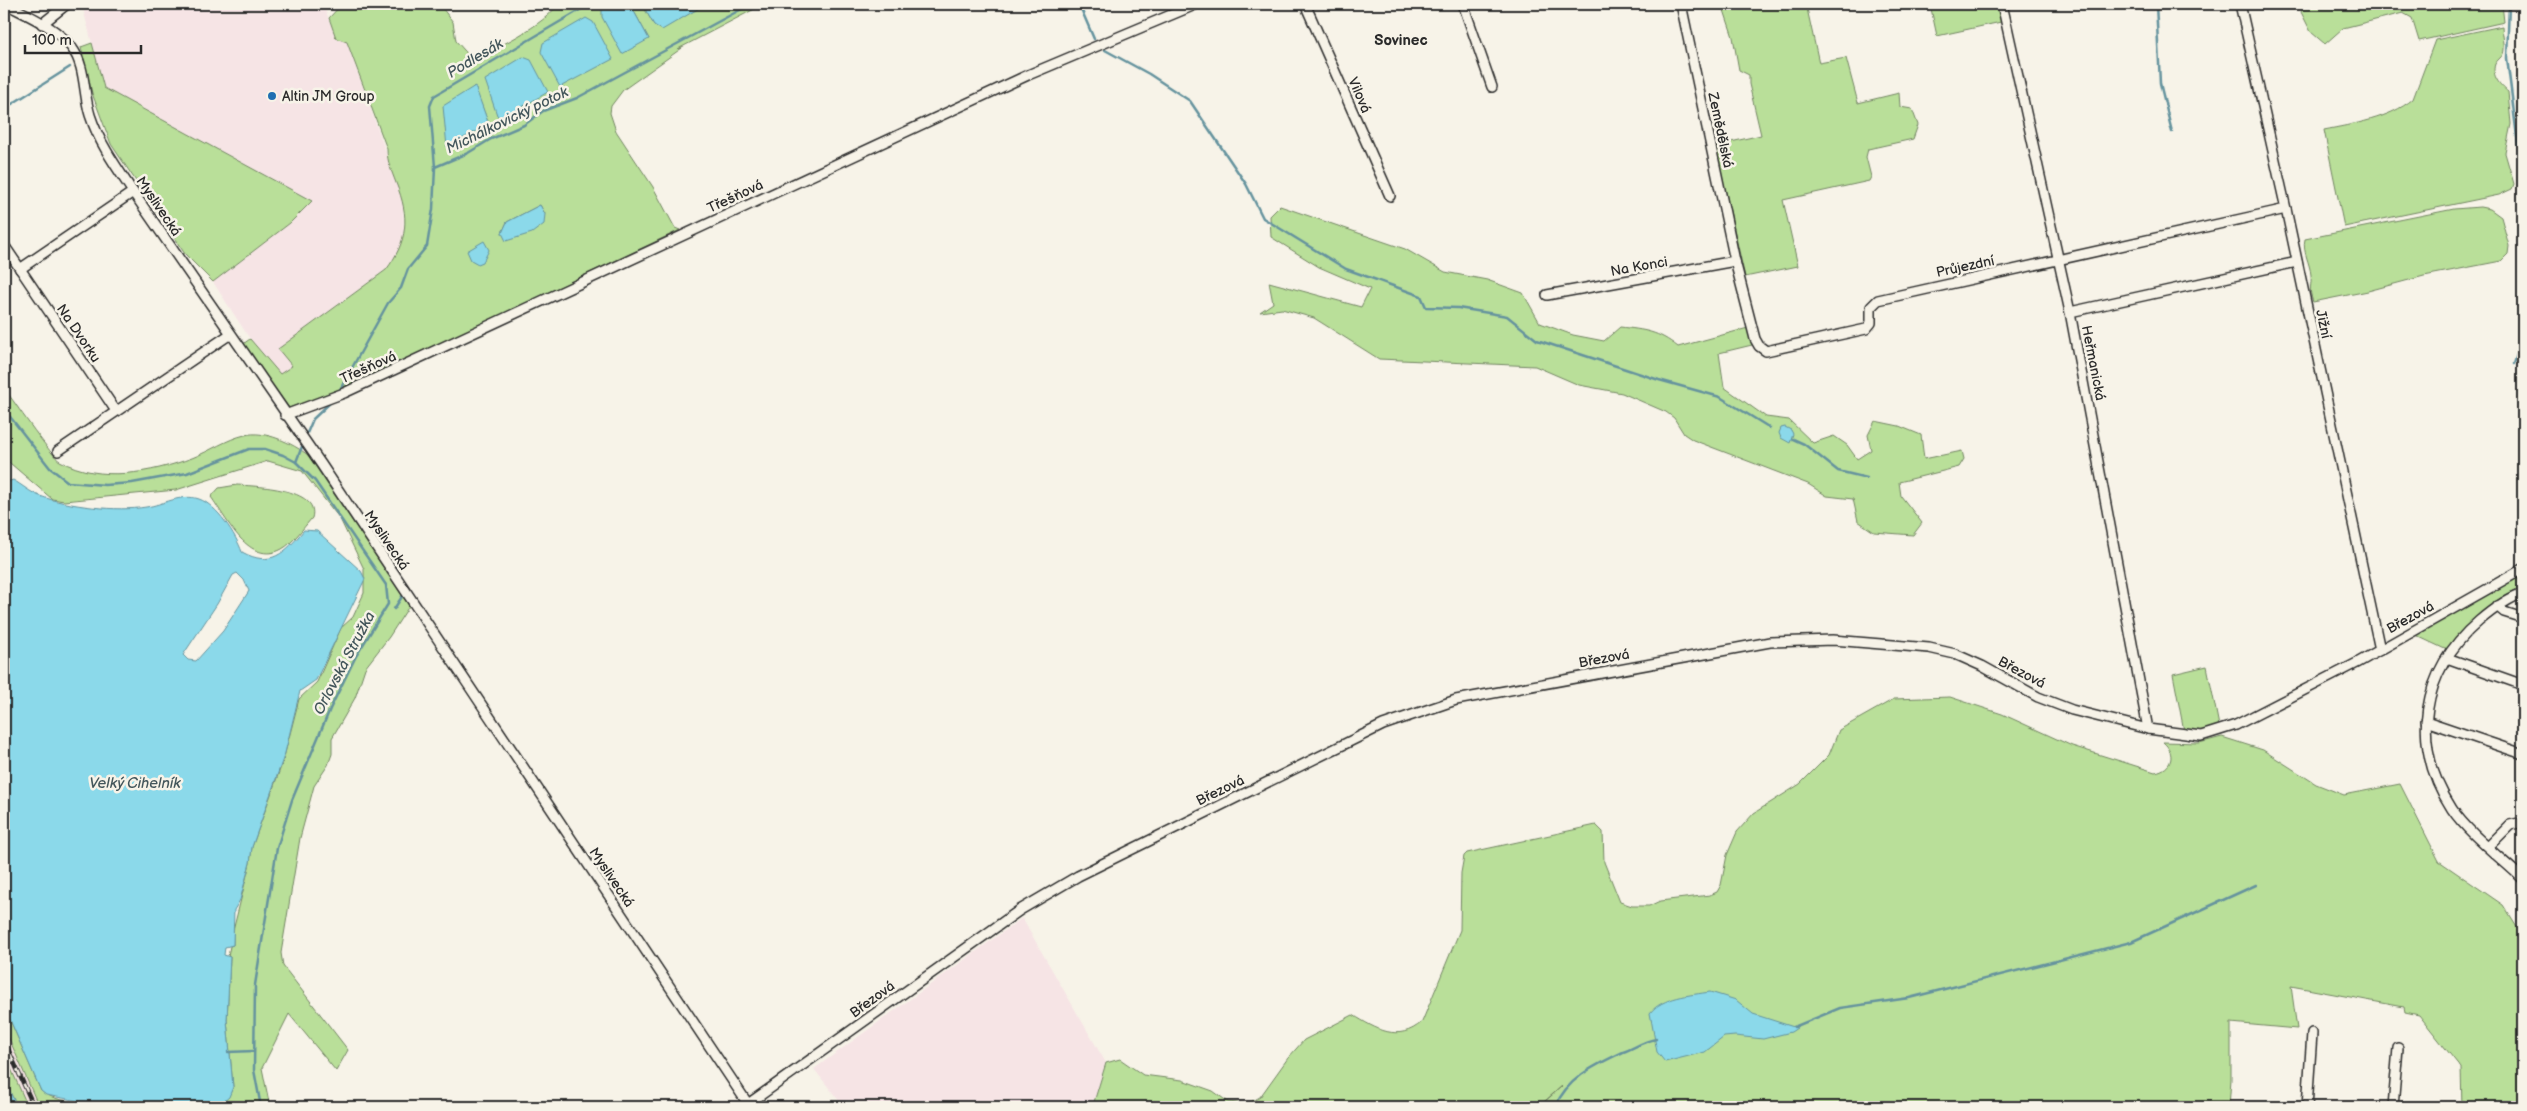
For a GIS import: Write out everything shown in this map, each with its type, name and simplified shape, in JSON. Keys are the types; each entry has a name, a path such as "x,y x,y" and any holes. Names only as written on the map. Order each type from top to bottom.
{"street":[{"name":"Myslivecká","path":"6,4 54,30 73,49 80,63 90,114 105,149 229,334 311,451 746,1106"},
{"path":"42,24 67,4"},
{"name":"Třešňová","path":"286,415 344,393 1028,75 1197,4"},
{"name":"Vilová","path":"1305,4 1390,196"},
{"path":"1463,4 1492,86"},
{"name":"Zemědělská","path":"1681,4 1735,261"},
{"name":"Heřmanická","path":"2002,4 2070,312 2148,729"},
{"name":"Jižní","path":"2240,4 2286,209 2380,650"},
{"path":"20,269 133,192"},
{"name":"Průjezdní","path":"1735,261 1755,339 1759,346 1766,351 1866,329 1871,323 1871,307 1878,300 2286,209"},
{"name":"Na Dvorku","path":"4,245 116,411"},
{"name":"Na Konci","path":"1547,296 1735,261"},
{"path":"2070,312 2297,262"},
{"path":"58,451 229,334"},
{"name":"Březová","path":"746,1106 1020,910 1078,876 1383,725 1456,700 1770,642 1833,640 1929,648 1954,654 1982,666 2038,697 2072,710 2148,729 2201,736 2236,725 2380,650 2523,569"},
{"path":"2523,593 2497,606 2467,631 2447,658 2432,686 2426,721 2428,752 2444,793 2462,821 2523,878"},
{"path":"2497,606 2504,612 2523,618"},
{"path":"2447,658 2523,685"},
{"path":"2426,721 2523,754"},
{"path":"2489,846 2507,828 2523,822"},
{"path":"2307,1107 2312,1033"},
{"path":"2393,1107 2398,1048"}],"shaded area":[{"path":"89,4 323,4 336,38 347,42 403,200 404,238 395,259 386,270 279,349 292,366 280,375 248,336 213,282 290,223 312,201 104,88 83,9"},
{"path":"1022,918 1106,1063 1094,1102 1087,1107 844,1107 814,1069"},
{"path":"4,1027 39,1107 28,1107 4,1053"}],"green space":[{"path":"342,4 439,4 453,22 456,41 472,59 506,43 531,28 552,12 558,4 609,4 602,8 649,39 630,4 642,4 654,25 662,29 706,4 764,4 678,49 682,48 623,90 611,106 610,113 616,131 653,187 675,228 680,230 446,341 326,395 289,408 243,344 250,339 280,374 292,366 278,349 386,270 403,239 405,218 400,195 389,163 387,149 347,42 336,38 329,18","holes":["474,86 488,122 486,126 447,147","540,205 545,214 502,233 507,222"]},
{"path":"1722,4 1806,4 1819,63 1846,58 1858,103 1899,93 1900,107 1912,109 1918,125 1913,139 1868,149 1866,157 1871,177 1869,181 1783,200 1798,266 1745,277 1716,150 1718,145 1761,135 1749,84 1749,75 1739,70 1733,37"},
{"path":"1930,4 1997,4 2001,22 1937,36"},
{"path":"2306,4 2502,4 2504,22 2419,41 2412,18 2403,13 2343,28 2325,44 2311,32 2301,12"},
{"path":"2502,26 2504,51 2495,64 2494,72 2499,83 2508,92 2511,124 2505,153 2514,184 2512,189 2499,195 2344,227 2324,130 2382,116 2413,99 2435,40"},
{"path":"92,43 104,88 312,201 290,223 213,282 185,254 111,144 92,93 81,47"},
{"path":"1280,206 1405,249 1445,272 1487,280 1523,293 1540,323 1573,335 1604,341 1620,327 1657,334 1678,347 1748,328 1752,345 1719,353 1724,387 1766,417 1789,420 1813,443 1834,436 1847,445 1857,459 1871,450 1868,435 1875,421 1899,426 1921,435 1924,459 1962,451 1964,459 1959,467 1899,482 1901,496 1922,523 1913,535 1874,532 1858,521 1853,499 1827,496 1808,484 1693,440 1684,434 1674,418 1666,412 1622,393 1579,385 1535,366 1379,359 1314,318 1282,309 1260,312 1273,303 1269,282 1361,307 1370,289 1319,267 1271,237 1270,216"},
{"path":"2480,207 2490,209 2501,217 2509,246 2508,254 2501,261 2424,276 2368,291 2313,302 2305,239 2454,209"},
{"path":"4,392 9,395 42,441 60,461 92,472 126,473 160,468 192,458 225,442 245,435 261,434 270,436 294,446 308,455 409,606 389,637 365,668 355,698 332,738 332,754 328,765 314,786 300,838 281,953 283,966 348,1050 336,1071 289,1014 262,1068 270,1107 195,1107 213,1105 222,1101 233,1087 227,1020 230,957 228,957 230,946 233,945 233,931 250,863 252,847 283,761 299,699 317,682 341,628 353,617 364,593 364,569 340,519 302,471 268,461 176,490 64,501 52,499 4,458"},
{"path":"237,485 271,488 297,495 306,500 312,508 312,518 294,539 282,549 270,553 259,552 240,538 211,497 219,488"},
{"path":"2523,573 2523,587 2490,605 2463,630 2447,650 2415,635"},
{"path":"2207,666 2219,726 2204,731 2184,731 2173,674"},
{"path":"1950,697 2002,714 2072,746 2155,772 2166,768 2171,760 2170,751 2163,742 2199,743 2222,737 2263,750 2316,784 2344,795 2400,784 2439,861 2503,905 2523,937 2523,1107 2462,1107 2461,1068 2419,1015 2405,1012 2404,1007 2291,986 2297,1029 2231,1023 2229,1107 1539,1107 1562,1086 1538,1107 1087,1107 1094,1102 1106,1063 1120,1059 1143,1075 1182,1080 1213,1091 1228,1102 1247,1104 1260,1097 1288,1058 1304,1040 1353,1015 1379,1029 1396,1033 1404,1032 1422,1022 1460,930 1461,873 1464,856 1467,853 1596,825 1603,832 1604,862 1620,902 1632,906 1649,906 1660,901 1710,895 1717,892 1721,885 1727,855 1737,832 1754,813 1800,784 1829,755 1839,730 1894,699"},
{"path":"4,1006 41,1091 60,1100 131,1107 39,1107 4,1027"},
{"path":"4,1053 28,1107 14,1107 16,1104 4,1080"}],"water":[{"path":"609,4 630,4 649,39 622,54 602,17 602,8"},
{"path":"642,4 706,4 662,30 654,25"},
{"path":"586,18 593,22 613,59 560,87 541,52 543,43"},
{"path":"523,57 531,60 548,92 501,119 497,115 485,80"},
{"path":"475,86 488,122 486,126 447,147 443,106"},
{"path":"540,205 545,214 544,224 532,233 506,241 502,233 507,222"},
{"path":"484,241 489,250 483,262 478,264 471,260 467,251"},
{"path":"1785,427 1791,430 1793,434 1790,443 1781,438 1779,433 1781,428"},
{"name":"Velký Cihelník","path":"13,480 33,493 51,500 107,508 146,507 186,497 199,499 206,502 219,514 235,537 242,552 252,557 261,559 277,556 304,530 317,531 361,571 365,579 316,680 300,691 285,753 252,847 250,863 240,900 234,910 233,945 225,947 224,955 230,957 227,1020 233,1087 229,1097 222,1103 200,1105 100,1105 46,1095 41,1091 4,1006 4,483","holes":["237,573 244,580 249,591 223,631 196,661 188,660 183,655 217,604 233,575"]},
{"path":"1710,992 1736,1000 1753,1014 1797,1028 1791,1032 1763,1039 1735,1036 1724,1037 1705,1052 1665,1062 1657,1052 1650,1013 1669,1000"},
{"path":"4,1080 16,1104 14,1107 4,1107"}],"waterway":[{"name":"Podlesák","path":"435,167 430,106 434,96 590,4"},
{"name":"Michálkovický potok","path":"338,393 388,303 401,288 408,269 427,246 433,209 435,167 524,125 543,111 577,98 751,4"},
{"path":"1079,4 1094,39"},
{"path":"2156,4 2160,83 2172,132"},
{"path":"2509,4 2507,58 2523,184"},
{"path":"1105,50 1149,74 1190,101 1246,184 1263,218 1346,269 1421,296 1426,307 1458,308 1507,316 1537,340 1659,380 1720,397 1770,428"},
{"path":"4,109 70,67"},
{"path":"2514,364 2523,335"},
{"name":"Michálkovický potok","path":"305,438 313,419 332,401"},
{"name":"Orlovská Stružka","path":"4,409 50,468 68,482 105,485 132,483 187,473 249,449 265,449 283,455 296,462 315,481 386,585 388,604 356,656 330,709 292,800 277,848 255,985 254,1070 261,1107"},
{"path":"1793,439 1804,444 1838,471 1867,478"},
{"name":"Michálkovický potok","path":"296,462 303,444"},
{"name":"Michálkovický potok","path":"394,609 405,592 411,591"},
{"path":"1794,1027 1840,1008 1909,998 2131,942 2256,885"},
{"path":"1555,1107 1567,1088 1584,1073 1623,1052 1656,1039"},
{"path":"228,1052 254,1051"}],"railway":[{"path":"4,1040 34,1107"}],"place":[{"name":"Altin JM Group","path":"272,96"}],"district":[{"name":"Sovinec","path":"1401,40"}]}
